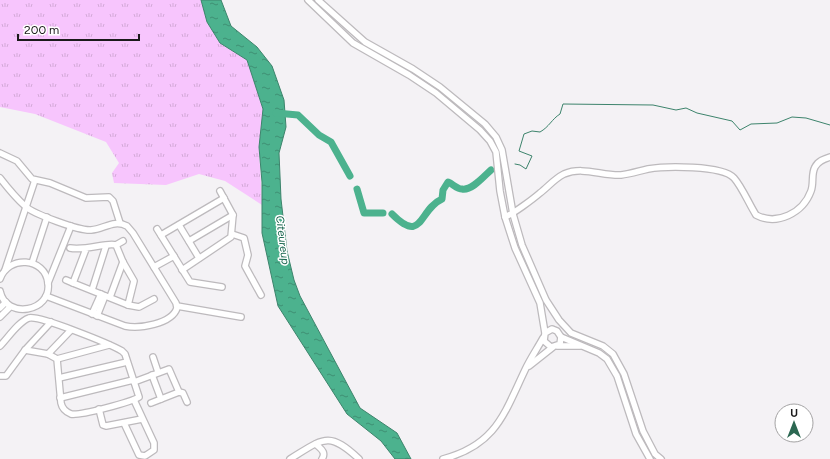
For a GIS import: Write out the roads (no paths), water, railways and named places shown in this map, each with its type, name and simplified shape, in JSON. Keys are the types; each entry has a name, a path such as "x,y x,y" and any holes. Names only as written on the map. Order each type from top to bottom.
{"street":[{"path":"308,0 353,43 409,75 436,93 480,130 490,141 496,152 500,191 505,217 516,248 540,303 546,345 555,347 581,346"},
{"path":"318,0 357,37 413,69 440,87 485,124 496,137 502,150 513,214 522,245 546,300 559,320 571,333 603,346 613,354 624,374 642,431 655,454 662,459"},
{"path":"0,153 17,161 35,180 50,183 86,198 109,197 112,201 120,223"},
{"path":"505,217 513,214 558,178 572,172 585,171 623,175 656,168 708,168 733,177 756,215 762,218 784,218 798,209 808,197 812,185 815,166 820,161 830,157"},
{"path":"0,178 26,207 47,217 71,226 92,230 109,224 120,223 127,226 133,233 177,306 241,317"},
{"path":"0,278 5,270 35,180"},
{"path":"182,270 229,239 232,234 233,215 220,191"},
{"path":"161,235 224,198"},
{"path":"189,241 233,215"},
{"path":"32,263 47,217"},
{"path":"179,225 199,258"},
{"path":"0,292 8,304 17,309 30,309 42,302 46,296 48,283 71,226"},
{"path":"158,229 187,280 193,284 222,287"},
{"path":"232,234 244,238 248,254 245,266 261,295"},
{"path":"70,248 86,249 116,245 123,241"},
{"path":"116,245 123,262 134,281 128,305"},
{"path":"92,290 106,246"},
{"path":"73,283 86,249"},
{"path":"10,252 18,262"},
{"path":"154,267 174,256"},
{"path":"5,270 18,262 32,263 46,274 48,283"},
{"path":"95,315 123,262"},
{"path":"66,280 128,305 140,306 154,299"},
{"path":"46,296 125,326 141,328 152,326 174,314 177,306"},
{"path":"0,308 8,304"},
{"path":"0,317 8,304"},
{"path":"0,346 26,320 36,317 51,322 124,352 139,396 134,400 83,413 72,414 63,408 60,398 57,359"},
{"path":"443,459 460,454 483,439 496,426 506,412 544,335 552,329 559,320"},
{"path":"0,376 6,376 25,350 51,322"},
{"path":"552,329 581,346 599,353 607,359 613,367 636,434 650,459"},
{"path":"48,354 71,330"},
{"path":"526,369 555,347 564,337 571,333"},
{"path":"25,350 48,354 57,359 110,345"},
{"path":"153,357 158,372"},
{"path":"59,378 127,362"},
{"path":"60,398 134,381 170,369 179,392 183,393 187,402"},
{"path":"152,375 161,399"},
{"path":"151,403 179,392"},
{"path":"124,423 138,454 144,456 154,450 155,446 134,400"},
{"path":"99,409 104,426 142,419"},
{"path":"290,459 324,440 334,440 343,445 359,459"},
{"path":"316,444 320,446 324,454 322,459"}],"water":[{"name":"Citeureup","path":"201,0 221,0 231,26 257,47 272,66 284,100 286,127 279,153 281,199 287,251 294,280 300,296 360,408 397,433 411,459 395,459 381,441 347,414 278,306 262,233 262,182 259,147 263,109 247,60 220,43 207,22"}],"waterway":[{"path":"515,164 526,169 532,156 519,151 524,134 532,131 540,132 543,130 560,114 563,104 653,105 676,110 686,108 697,113 732,121 740,130 751,124 777,123 792,117 806,118 830,125"},
{"path":"276,113 298,115 319,135 331,142 350,176"},
{"path":"392,214 402,223 415,226 420,222 428,210 442,199 443,190 448,182 458,188 470,188 491,170"},
{"path":"357,189 364,213 383,213"}]}
